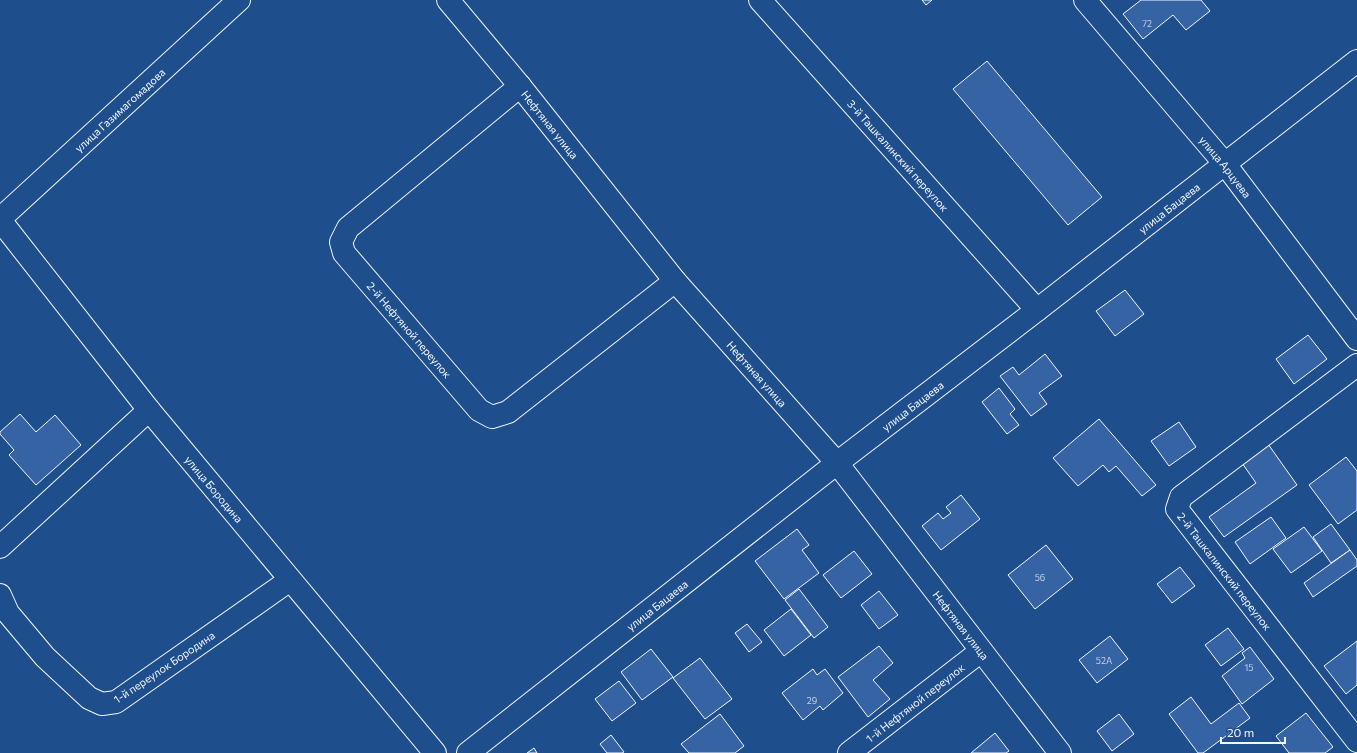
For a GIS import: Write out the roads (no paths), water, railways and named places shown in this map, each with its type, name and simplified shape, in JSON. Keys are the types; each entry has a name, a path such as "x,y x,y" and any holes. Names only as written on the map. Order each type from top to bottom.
{"street":[{"name":"улица Газимагомадова","path":"0,219 239,0"},
{"name":"Нефтяная улица","path":"448,0 520,86 676,281 837,463 1060,753"},
{"name":"3-й Ташкалинский переулок","path":"760,0 1037,310"},
{"name":"улица Арцуева","path":"1085,0 1225,164 1357,339"},
{"name":"улица Бацаева","path":"468,753 837,463 1037,310 1357,61"},
{"name":"2-й Нефтяной переулок","path":"520,86 348,228 341,242 344,253 479,410 492,417 508,412 676,281"},
{"name":"улица Бородина","path":"0,219 149,410 435,753"},
{"name":"2-й Ташкалинский переулок","path":"1357,365 1181,497 1177,509 1357,741"},
{"path":"0,547 149,410"},
{"name":"1-й переулок Бородина","path":"0,595 8,613 45,657 89,698 102,704 116,702 290,580"},
{"name":"1-й Нефтяной переулок","path":"849,753 981,652"}]}
